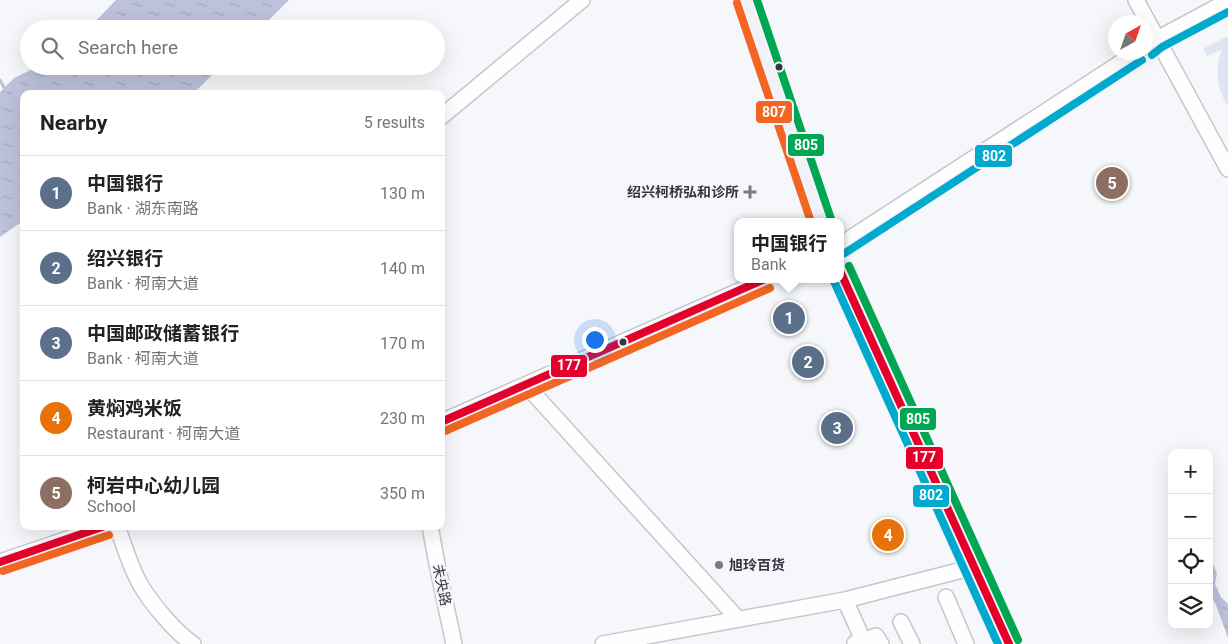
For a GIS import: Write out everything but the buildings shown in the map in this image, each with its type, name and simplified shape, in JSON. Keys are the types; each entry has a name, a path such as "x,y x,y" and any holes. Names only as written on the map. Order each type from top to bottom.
{"main road":[{"path":"746,0 821,218"},
{"path":"844,279 1009,644"}],"street":[{"path":"445,114 582,0"},
{"path":"1136,0 1141,15"},
{"path":"1153,42 1228,1"},
{"path":"1153,46 1228,169"},
{"path":"844,242 1125,60"},
{"path":"445,420 757,283"},
{"path":"526,385 738,619"},
{"path":"0,562 94,530"},
{"path":"118,530 126,554 140,584 173,627 193,644"},
{"name":"未央路","path":"431,530 454,644"},
{"path":"603,644 845,600 974,567"},
{"path":"946,597 966,644"},
{"path":"845,600 858,642 876,636 881,644"},
{"path":"901,622 912,644"}],"shaded area":[{"path":"1228,36 1228,106 1221,92 1218,78 1218,64 1222,49 1207,56 1203,49"}],"water":[{"path":"116,0 289,0 269,20 97,20"},
{"path":"20,75 212,75 197,90 20,90 20,223 0,237 0,92 14,78"},
{"path":"1213,564 1217,573 1215,584 1221,597 1228,604 1228,638 1213,599"}],"waterway":[{"path":"0,80 6,91"}],"transit line":[{"name":"805","path":"757,0 831,218"},
{"name":"807","path":"737,3 810,218"},
{"name":"802","path":"1153,54 1162,47 1228,12"},
{"name":"802","path":"845,253 1142,60"},
{"name":"805","path":"849,266 1018,640"},
{"name":"177","path":"844,280 1009,644"},
{"name":"177","path":"445,420 756,283"},
{"name":"802","path":"835,283 998,644"},
{"name":"807","path":"445,431 770,288"},
{"name":"177","path":"0,562 93,530"},
{"name":"807","path":"3,571 109,535"}],"place":[{"name":"柯岩中心幼儿园","path":"1112,183"},
{"name":"绍兴柯桥弘和诊所","path":"750,192"},
{"name":"中国银行","path":"789,318"},
{"name":"绍兴银行","path":"808,362"},
{"name":"中国邮政储蓄银行","path":"837,428"},
{"name":"黄焖鸡米饭","path":"888,535"},
{"name":"旭玲百货","path":"719,565"}]}
